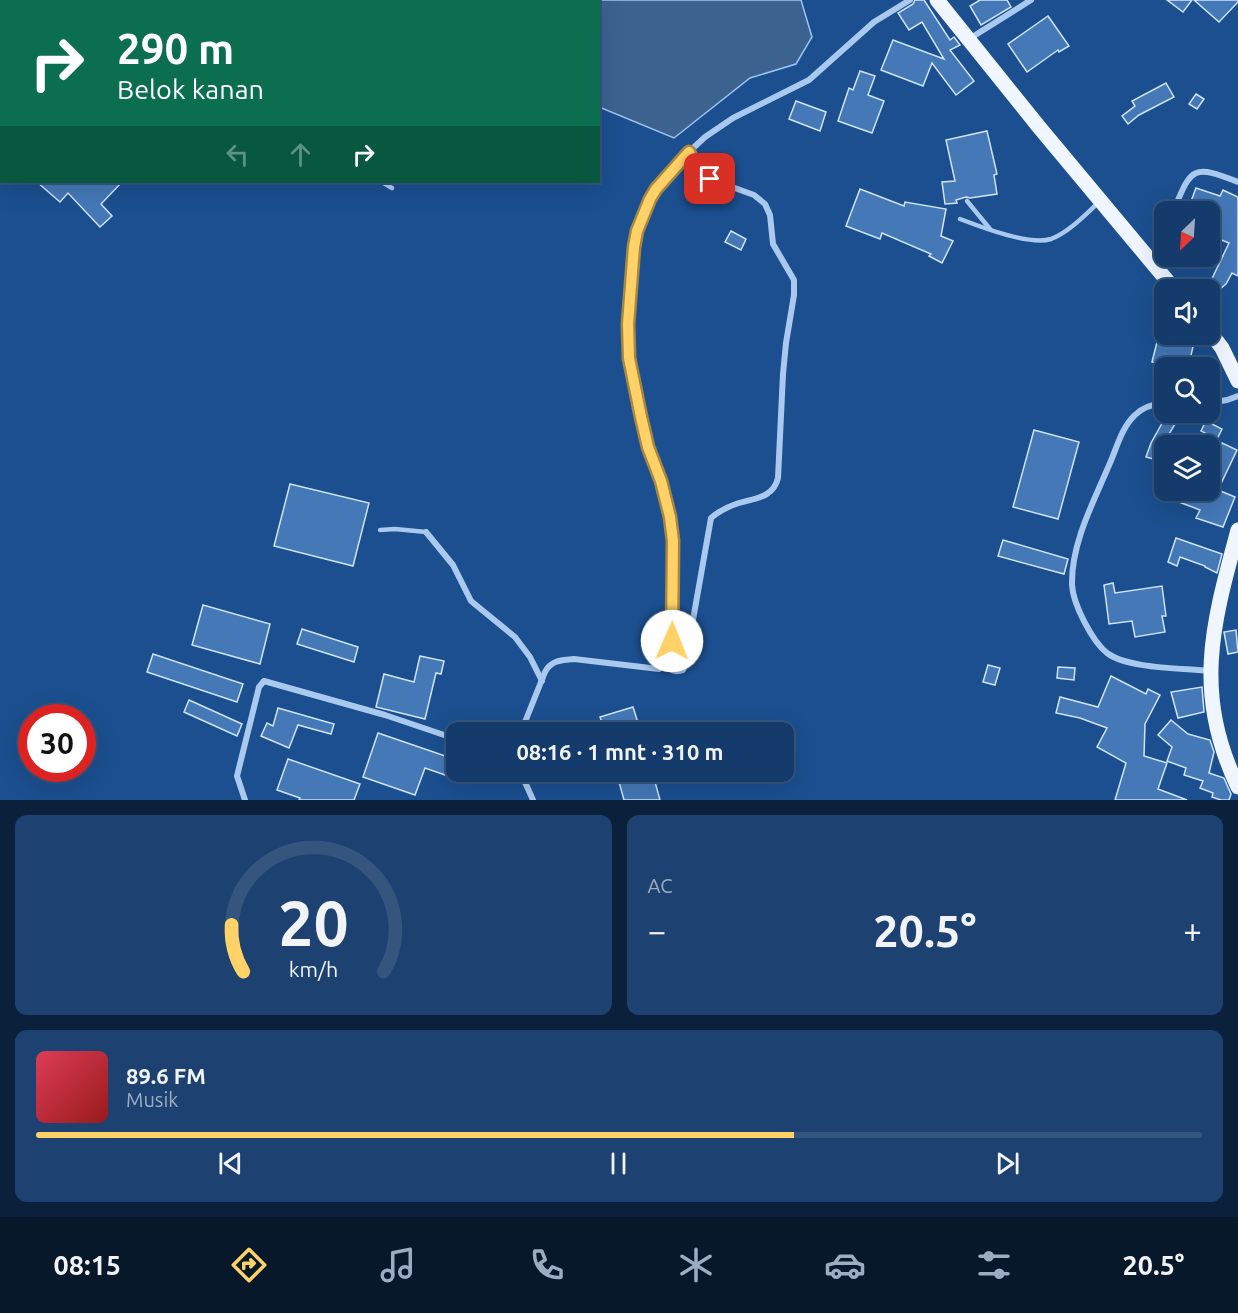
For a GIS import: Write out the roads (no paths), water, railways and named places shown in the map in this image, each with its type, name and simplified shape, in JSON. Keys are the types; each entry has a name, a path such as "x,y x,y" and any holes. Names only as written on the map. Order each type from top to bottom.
{"main road":[{"path":"937,0 1166,279"},
{"path":"1220,345 1238,381"},
{"path":"1238,530 1215,625 1210,671 1212,707 1221,747 1238,787"}],"street":[{"path":"525,722 551,664 561,660 594,660 658,669 665,666 669,660 672,641 673,541 670,517 661,481 648,447 629,358 628,324 634,247 637,231 650,199 656,189 705,137 733,118 809,80 874,22 910,0"},
{"path":"969,39 1031,0"},
{"path":"665,666 672,671 679,672 685,665 711,518 731,506 770,493 777,483 784,353 795,290 792,275 773,244 770,215 765,204 754,195 710,179 695,166 689,152"},
{"path":"1178,201 1188,178 1195,173 1208,172 1238,182"},
{"path":"1149,258 1154,254"},
{"path":"1220,401 1238,396"},
{"path":"1154,405 1135,415 1121,435 1083,529 1074,568 1072,584 1074,596 1091,633 1106,652 1116,658 1137,664 1210,671"},
{"path":"426,532 453,565 471,601 515,637 530,657 542,681"},
{"path":"245,800 237,776 259,687 264,681 385,715 446,736"},
{"path":"525,782 533,800"}],"lane":[{"path":"384,183 392,188"},
{"path":"960,219 1001,234 1039,240 1051,239 1079,220 1101,200"},
{"path":"967,201 990,229"},
{"path":"380,530 426,532"}],"water":[{"path":"600,0 801,0 812,37 796,64 750,78 674,138 600,107"}]}
